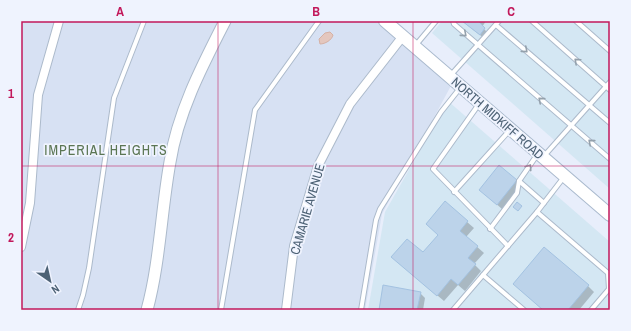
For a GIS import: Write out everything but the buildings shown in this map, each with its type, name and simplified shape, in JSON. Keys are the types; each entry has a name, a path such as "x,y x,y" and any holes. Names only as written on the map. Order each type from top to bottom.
{"main road":[{"name":"NORTH MIDKIFF ROAD","path":"386,21 610,215"}],"street":[{"path":"21,247 30,203 38,96 60,21"},
{"path":"147,310 154,283 170,162 178,128 196,78 225,21"},
{"name":"CAMARIE AVENUE","path":"286,310 294,246 318,166 350,104 403,36"}],"lane":[{"path":"78,310 84,295 89,268 114,98 144,21"},
{"path":"221,310 254,110 319,21"},
{"path":"414,46 436,21"},
{"path":"453,21 454,24 610,159"},
{"path":"450,76 499,21"},
{"path":"532,21 608,88"},
{"path":"576,21 610,51"},
{"path":"496,25 610,123"},
{"path":"490,229 517,193 519,181 541,155 589,105 608,88 610,82"},
{"path":"361,310 376,220 380,209 441,112 461,86"},
{"path":"480,102 432,169 508,246"},
{"path":"454,192 510,129"},
{"path":"453,310 537,212 565,176"},
{"path":"519,181 544,203"},
{"path":"537,212 608,273 609,290 592,310"},
{"path":"483,275 524,310"}],"shaded area":[{"path":"21,21 381,21 453,82 382,214 365,310 21,310"},
{"path":"442,21 610,21 610,189 432,33"},
{"path":"330,32 333,35 331,39 320,44 319,39 325,33"},
{"path":"448,101 610,242 610,310 368,310 385,212"}],"district":[{"name":"IMPERIAL HEIGHTS","path":"106,150"}]}
